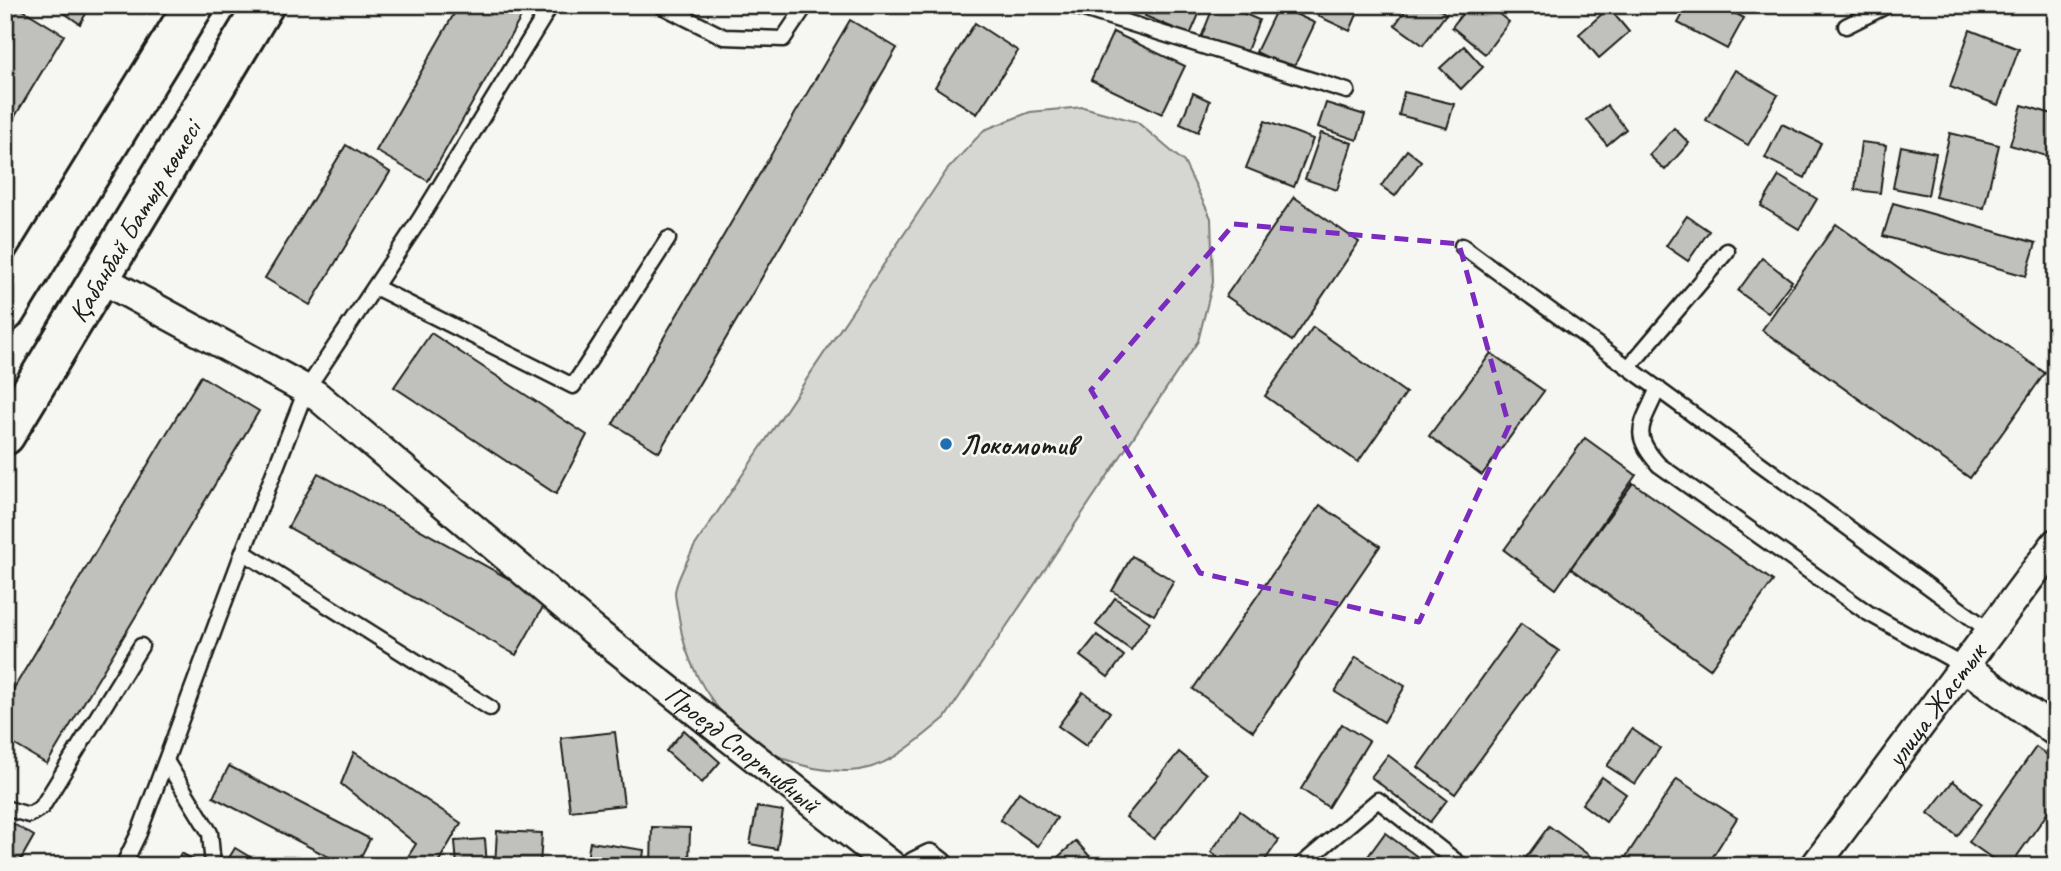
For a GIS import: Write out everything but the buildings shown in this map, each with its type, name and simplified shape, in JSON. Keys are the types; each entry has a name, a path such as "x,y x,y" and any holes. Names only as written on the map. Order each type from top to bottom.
{"main road":[{"path":"5,312 194,5"},
{"name":"Қабанбай Батыр көшесі","path":"5,435 264,5"}],"street":[{"name":"Проезд Спортивный","path":"100,278 316,395 593,630 892,866"},
{"name":"улица Жастык","path":"1822,863 2056,543"},
{"path":"1965,667 2056,732"},
{"path":"916,866 930,859 939,866"}],"lane":[{"path":"122,866 139,833 306,390 375,287 551,5"},
{"path":"660,5 724,37 783,39 806,5"},
{"path":"1071,5 1347,91"},
{"path":"1846,26 1888,5"},
{"path":"375,287 573,386 668,239"},
{"path":"1462,246 1991,632"},
{"path":"1629,368 1727,251"},
{"path":"1658,388 1639,434 1643,447 1659,465 1868,613 1965,667"},
{"path":"243,552 490,708"},
{"path":"5,808 29,815 43,807 141,646"},
{"path":"166,761 210,833 214,866"},
{"path":"1300,866 1378,800 1462,866"}],"highlighted area":[{"path":"1234,224 1459,244 1509,426 1419,622 1200,573 1091,390"}],"shaded area":[{"name":"Локомотив","path":"1083,107 1137,122 1184,162 1211,218 1213,282 1198,341 945,718 901,753 876,766 849,771 817,769 787,760 760,746 736,727 715,704 698,677 686,649 676,602 675,592 680,575 694,547 947,170 984,130 1030,112"}],"place":[{"name":"Локомотив","path":"946,444"}]}
